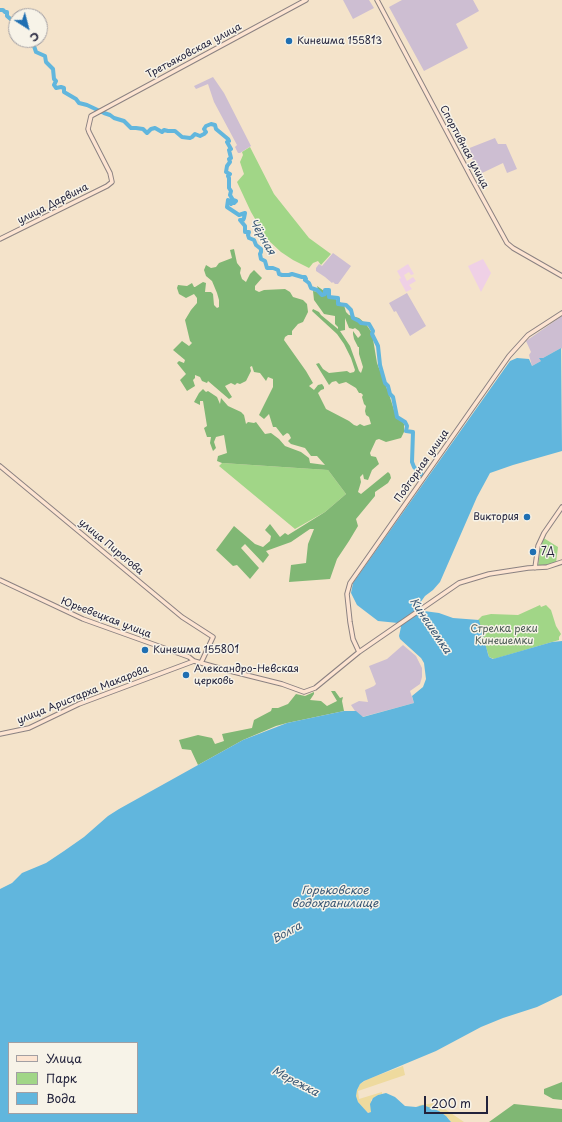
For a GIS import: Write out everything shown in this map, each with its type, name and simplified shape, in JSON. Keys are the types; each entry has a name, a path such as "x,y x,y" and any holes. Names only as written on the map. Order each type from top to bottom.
{"street":[{"name":"Третьяковская улица","path":"112,182 110,173 88,129 92,116 306,0"},
{"name":"Спортивная улица","path":"377,0 507,243 513,248 562,276"},
{"name":"улица Дарвина","path":"0,239 107,186 112,182"},
{"name":"Подгорная улица","path":"359,652 353,639 350,622 347,594 350,583 509,356 528,335 562,313"},
{"name":"улица Пирогова","path":"0,466 182,617 213,637 201,663"},
{"path":"535,568 538,546 544,533 562,507"},
{"name":"Юрьевецкая улица","path":"0,580 83,619 194,661 282,684 304,692 315,688 359,652 462,581 489,574 556,565 562,562"},
{"name":"улица Аристарха Макарова","path":"0,734 29,728 79,704 194,661"}],"shaded area":[{"path":"343,0 369,0 374,8 353,19"},
{"path":"402,0 473,0 479,11 456,24 468,48 424,71 389,7"},
{"path":"213,77 224,93 251,146 240,153 238,153 235,147 237,145 214,102 208,84 196,89 194,86"},
{"path":"495,138 498,144 506,144 517,169 507,173 503,163 480,174 467,149"},
{"path":"333,253 351,266 338,284 332,283 316,271 319,264 322,266"},
{"path":"483,259 491,273 481,292 468,266"},
{"path":"408,264 414,274 411,275 409,272 404,275 407,281 413,277 416,281 409,285 412,289 406,292 399,279 401,278 397,271"},
{"path":"407,293 426,326 410,336 396,311 394,312 389,303"},
{"path":"562,316 562,349 561,348 543,358 541,361 532,366 529,355 531,352 526,341"},
{"path":"403,645 416,656 422,668 420,684 410,691 414,703 362,717 351,705 359,701 368,702 365,690 376,684 369,666 387,659"}],"green space":[{"path":"250,147 274,194 309,238 331,254 321,265 318,261 313,263 309,268 281,252 267,239 251,212 237,182 244,174 240,162 243,155 242,152"},
{"path":"234,249 237,263 241,268 240,273 242,279 246,282 254,270 262,278 255,286 255,290 259,292 264,290 285,289 290,292 293,297 303,300 307,304 308,312 303,322 298,324 292,331 292,335 288,335 284,340 313,383 309,386 314,390 318,385 322,384 324,387 324,389 318,393 326,409 357,426 360,424 364,426 371,424 369,417 366,415 366,406 362,397 363,395 359,393 356,388 346,382 339,384 336,381 329,385 316,364 319,363 323,369 329,373 347,371 350,373 354,372 355,370 344,344 337,334 312,311 313,309 319,312 338,329 335,324 335,316 324,314 314,300 313,291 319,292 317,286 344,305 346,312 349,315 359,318 366,324 372,333 377,363 396,416 401,418 404,424 404,432 401,438 386,442 379,439 376,440 370,453 371,456 376,457 379,464 372,470 368,480 364,479 363,474 360,477 361,482 358,492 361,494 388,472 391,478 388,483 375,492 375,496 356,519 358,526 337,559 330,579 289,582 291,565 306,563 308,544 314,529 310,529 291,542 266,551 269,555 263,563 245,544 241,548 259,568 250,579 237,565 233,566 216,550 234,526 255,544 263,547 270,541 271,536 265,530 270,524 280,537 285,533 288,535 325,512 346,494 328,470 222,463 217,461 218,456 227,453 224,435 216,437 214,442 216,448 213,451 210,443 211,437 207,437 204,428 207,426 203,401 200,401 200,405 194,402 203,389 217,397 220,404 221,398 228,406 241,412 244,415 246,424 248,422 256,422 265,434 271,433 285,446 301,452 309,458 310,463 325,465 317,456 311,456 305,448 291,444 288,441 291,438 289,434 287,433 283,436 276,427 273,427 269,414 264,419 259,415 273,387 273,379 268,377 266,381 260,373 254,372 252,366 250,367 251,371 246,381 235,385 231,383 225,386 232,397 229,399 208,381 207,383 202,381 200,377 195,375 193,380 195,386 187,391 180,380 186,374 177,363 179,361 184,363 185,360 173,350 182,341 189,346 192,343 190,341 185,320 197,303 197,298 194,294 186,298 179,294 177,288 178,285 187,286 192,283 195,287 203,282 206,283 205,292 211,292 213,294 214,305 217,308 219,307 217,293 212,281 206,276 204,270 206,265 211,268 216,267 219,263 232,258 230,250","holes":["345,318 349,328 355,328 361,335 358,338 353,331 354,339 359,347 359,354 363,367 361,373 350,346 340,331 345,330"]},
{"path":"222,463 328,470 346,494 325,512 295,529 219,466"},
{"path":"542,537 558,547 556,563 538,566"},
{"name":"Стрелка реки Кинешемки","path":"540,605 541,607 546,605 551,610 556,626 561,634 559,640 494,659 489,657 478,620 482,616 491,614 518,615"},
{"path":"331,691 335,691 340,698 343,697 342,701 344,711 276,726 243,740 198,765 191,750 182,749 179,740 198,735 212,738 215,744 224,741 222,734 252,728 254,720 271,711 272,708 278,708 288,704 296,694 305,696 314,692 310,700 321,701 327,706 337,701"},
{"path":"562,1082 562,1100 553,1099 544,1094 544,1089"},
{"path":"514,1104 562,1109 562,1122 489,1122"}],"sand":[{"path":"403,1066 405,1075 358,1091 359,1099 382,1092 382,1094 371,1100 371,1112 369,1113 366,1111 358,1102 356,1096 360,1084 368,1079"},
{"path":"436,1103 464,1122 451,1122 439,1111 424,1106 418,1106"}],"water":[{"name":"Горьковское водохранилище","path":"561,348 562,451 490,473 477,497 440,582 425,596 420,603 424,611 439,613 453,618 479,620 489,657 493,659 552,642 562,641 562,995 537,1007 481,1027 436,1051 364,1081 360,1084 357,1090 356,1096 358,1102 368,1113 371,1112 370,1104 373,1098 386,1093 395,1097 405,1106 416,1107 423,1105 439,1111 451,1122 0,1122 0,889 12,883 22,873 46,863 64,851 119,809 243,740 287,723 344,711 356,711 363,717 414,703 412,696 423,687 426,679 424,663 421,658 400,639 399,636 401,627 398,623 378,621 357,605 351,593 353,583 510,361 517,358 529,359 532,366 541,361 539,358 543,358"}],"waterway":[{"name":"Чёрная","path":"0,10 7,12 8,17"},
{"name":"Чёрная","path":"35,48 36,52 45,56 46,62 53,69 54,79 56,81 54,85 56,88 64,88 64,92 76,99 79,103 124,121 131,128 143,129 147,133 151,129 155,128 162,132 164,130 175,131 182,137 190,138 195,134 200,136 204,134 206,132 204,129 206,126 211,124 215,125 216,129 228,139 229,141 227,142 231,149 229,150 231,158 229,159 230,162 227,166 226,172 230,174 228,176 229,188 231,191 230,195 233,200 236,201 231,204 228,200 227,207 239,215 245,213 243,220 240,220 245,226 245,232 249,232 249,238 254,240 256,245 261,249 261,259 265,261 267,268 278,270 279,274 282,275 292,274 305,277 305,280 309,283 311,288 317,290 322,295 325,294 325,290 329,290 329,297 338,298 338,304 346,305 351,310 353,318 361,323 369,324 378,346 380,365 385,383 393,397 397,417 405,422 407,426 406,431 413,432 412,462 414,467 423,476"}],"place":[{"name":"Кинешма 155813","path":"289,41"},
{"name":"Виктория","path":"527,517"},
{"name":"7Д","path":"533,552"},
{"name":"Кинешма 155801","path":"145,650"},
{"name":"Александро-Невская церковь","path":"186,675"}],"water label":[{"name":"Кинешемка","path":"430,626"},
{"name":"Волга","path":"287,933"},
{"name":"Мережка","path":"295,1082"}]}
